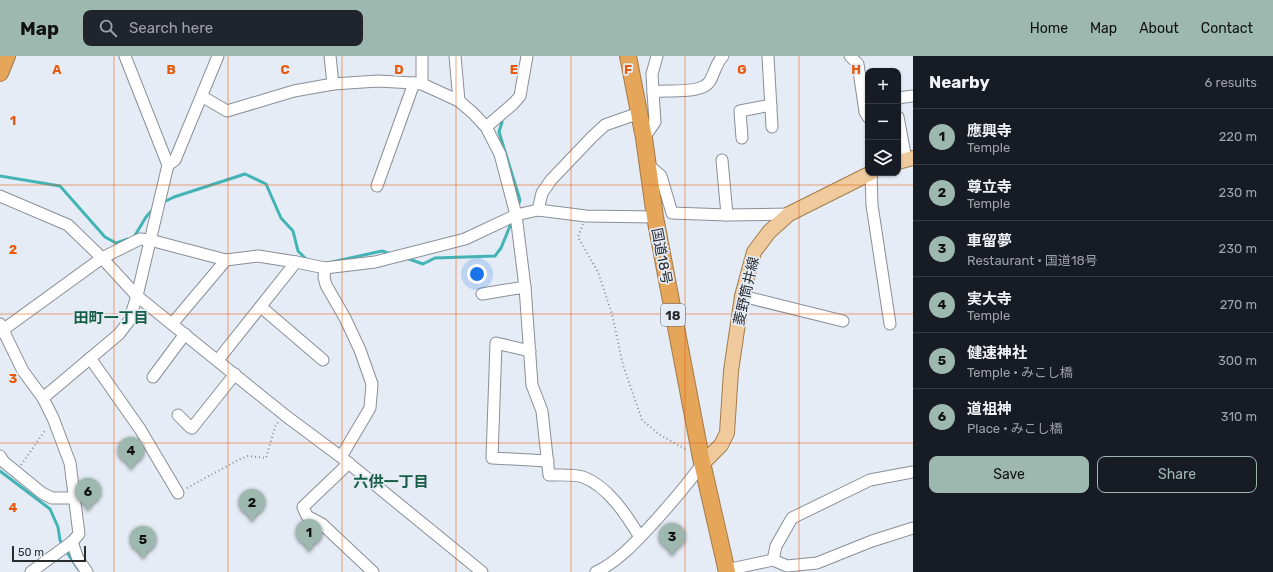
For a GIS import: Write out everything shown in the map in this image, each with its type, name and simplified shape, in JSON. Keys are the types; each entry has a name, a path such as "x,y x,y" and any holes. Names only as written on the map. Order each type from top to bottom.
{"highway":[{"path":"0,74 7,56"},
{"name":"国道18号","path":"628,56 644,138 655,217 701,461 726,571"}],"main road":[{"name":"菱野筒井線","path":"701,461 721,445 727,433 731,371 742,296 754,252 769,232 789,214 865,176"}],"street":[{"path":"43,398 122,330 129,321 137,296 168,165 126,56"},
{"path":"168,165 175,160 203,97 218,56"},
{"path":"330,56 333,84"},
{"path":"377,186 418,83 422,56"},
{"path":"454,56 459,101"},
{"path":"486,127 520,96 526,56"},
{"path":"644,138 655,122 652,74 657,56"},
{"path":"653,92 661,90 678,91 702,88 709,82 718,61 723,56"},
{"path":"768,56 772,127"},
{"path":"850,56 858,64 865,112"},
{"path":"203,97 227,111 294,91 333,84 378,81 418,83 459,101 473,113 486,127 500,154 516,216 525,287 532,385 542,411 549,475 583,476 600,487 621,507 640,537"},
{"path":"901,98 913,96"},
{"path":"742,138 740,111 771,106"},
{"path":"538,210 542,193 551,180 592,137 605,125 638,113"},
{"path":"901,134 906,160"},
{"path":"722,160 727,215"},
{"path":"647,164 661,176 672,213 727,215 789,214"},
{"path":"871,176 872,205 890,324"},
{"path":"0,196 68,225 102,258 137,296 286,416 345,460 482,572"},
{"path":"31,572 70,543 79,534 75,498 70,463 53,418 43,398 23,371 1,329 102,258 140,239 150,240 226,260 258,256 325,268 375,262 465,239 516,216 538,210 586,216 655,217"},
{"path":"172,324 226,260"},
{"path":"218,360 296,262"},
{"path":"325,268 324,277 326,285 345,318 360,350 372,384 370,408 345,460 303,507 307,516 322,524 373,572"},
{"path":"482,294 525,287"},
{"path":"742,296 843,321"},
{"path":"261,307 323,360"},
{"path":"153,377 185,334"},
{"path":"530,351 496,343 492,458 548,461"},
{"path":"90,358 140,430 178,493"},
{"path":"178,414 192,428 235,374"},
{"path":"0,456 4,462 42,493 52,498 75,498"},
{"path":"603,571 640,537 688,484 701,461"},
{"path":"773,560 776,546 792,518 870,480 913,472"},
{"path":"726,571 773,560 787,566 817,563 872,541 913,528"},
{"path":"70,543 87,572"}],"path":[{"path":"586,216 578,237 598,272 612,314 623,365 642,420 660,435 701,461"},
{"path":"178,493 248,456 266,458 276,424 286,416"},
{"path":"16,472 53,418"}],"waterway":[{"path":"502,122 499,132 520,200 518,206"},
{"path":"162,203 174,197 245,174 266,184 281,218 293,231 298,251 309,260"},
{"path":"0,176 60,186 105,237 116,243 128,239"},
{"path":"134,237 146,217 154,208"},
{"path":"406,258 423,264 435,258 495,256 501,248 512,221"},
{"path":"332,262 382,251 391,254"},
{"path":"0,471 50,509 58,527 60,540 63,546"},
{"path":"66,551 78,569"}],"place":[{"name":"実大寺","path":"131,470"},
{"name":"道祖神","path":"88,511"},
{"name":"尊立寺","path":"252,522"},
{"name":"應興寺","path":"309,552"},
{"name":"車留夢","path":"672,556"},
{"name":"健速神社","path":"143,559"}],"district":[{"name":"田町一丁目","path":"111,318"},
{"name":"六供一丁目","path":"391,482"}]}
